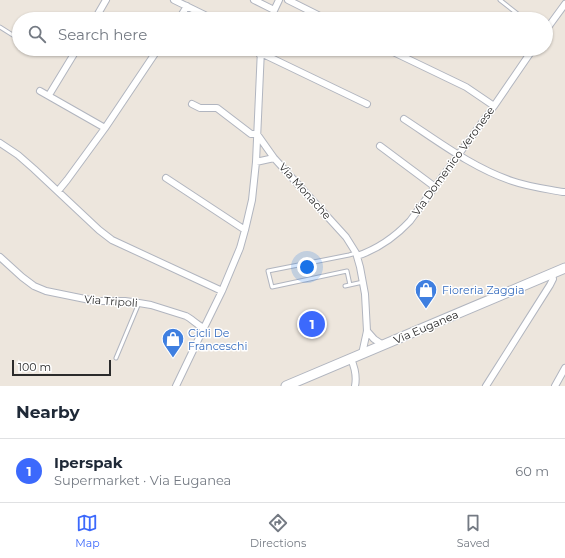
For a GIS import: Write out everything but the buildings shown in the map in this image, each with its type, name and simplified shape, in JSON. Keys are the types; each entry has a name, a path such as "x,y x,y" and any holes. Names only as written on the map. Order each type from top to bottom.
{"street":[{"path":"99,12 106,0"},
{"path":"174,0 199,12"},
{"path":"254,0 274,10 279,0"},
{"path":"288,0 312,12"},
{"path":"553,20 565,4"},
{"path":"183,12 187,6"},
{"path":"49,95 72,56"},
{"path":"58,191 105,128 153,56"},
{"path":"176,386 222,291 240,248 245,230 252,200 256,162 260,56"},
{"path":"267,56 367,104"},
{"path":"402,56 466,87 494,106"},
{"name":"Via Domenico Veronese","path":"356,254 373,249 386,242 404,228 494,106 528,56"},
{"path":"40,91 105,128"},
{"path":"192,104 200,108 217,108 251,134 257,134"},
{"path":"404,119 466,160 488,171 513,182 565,192"},
{"name":"Via Monache","path":"257,134 274,158 346,237 356,254 365,294 367,331 362,354"},
{"path":"0,143 18,155 99,230 112,240 222,291"},
{"path":"380,146 435,187"},
{"path":"256,162 274,158"},
{"path":"166,178 245,230"},
{"name":"Via Tripoli","path":"1,262 34,286 46,291 95,302 139,302 186,316 204,328"},
{"name":"Via Euganea","path":"286,386 362,354 387,346 429,329 565,268"},
{"path":"486,386 550,285 553,279 552,274"},
{"path":"367,331 374,339 387,346"},
{"path":"351,359 357,378 355,386"},
{"path":"555,386 565,368"}],"lane":[{"path":"500,0 515,12"},
{"path":"0,27 12,34"},
{"path":"350,285 347,271 272,287 268,271 356,254"},
{"path":"345,286 363,282"},
{"path":"116,358 139,302"}],"place":[{"name":"Fioreria Zaggia","path":"426,310"},
{"name":"Iperspak","path":"312,324"},
{"name":"Cicli De Franceschi","path":"173,358"}]}
